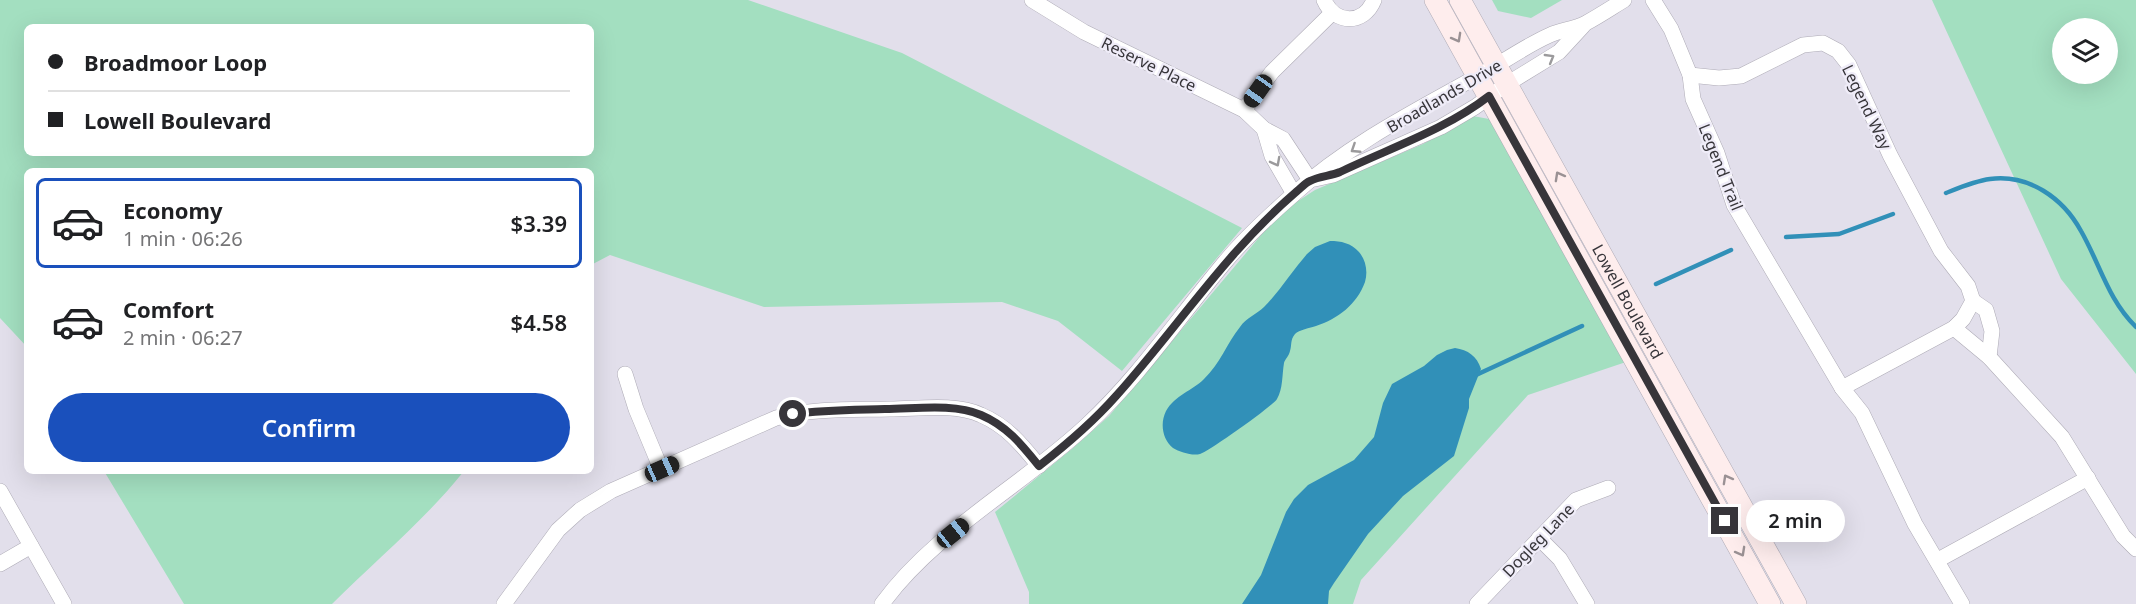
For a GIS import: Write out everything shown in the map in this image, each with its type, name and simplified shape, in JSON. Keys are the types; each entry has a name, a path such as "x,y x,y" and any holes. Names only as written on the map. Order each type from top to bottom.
{"main road":[{"name":"Lowell Boulevard","path":"1435,0 1770,604"},
{"name":"Lowell Boulevard","path":"1460,0 1796,604"}],"street":[{"name":"Reserve Place","path":"1032,0 1084,32 1244,110 1264,129 1283,139 1311,180"},
{"path":"1244,110 1272,72 1328,6 1345,19 1360,17 1371,7 1374,0"},
{"name":"Broadlands Drive","path":"882,604 896,585 934,548 1039,466 1089,423 1157,348 1226,261 1294,194 1329,165 1421,106 1478,76 1502,75 1559,52 1585,24 1624,0"},
{"name":"Legend Trail","path":"1653,0 1671,29 1690,75 1693,99 1717,153 1734,204 1842,388 1862,413 1915,524 1962,604"},
{"name":"Legend Way","path":"1690,75 1719,78 1741,76 1803,45 1823,44 1838,51 1849,65 1890,155 1941,251 1968,286 1973,301 1986,310 1992,331 1989,357"},
{"name":"Broadlands Drive","path":"1311,180 1333,175 1441,127 1489,96 1502,75"},
{"name":"Reserve Place","path":"1264,129 1272,156 1294,194"},
{"path":"1842,388 1954,328 1963,320 1973,301"},
{"path":"1954,328 1989,357 2062,437 2123,536 2136,549"},
{"path":"625,374 636,409 662,469"},
{"path":"504,604 558,530 580,510 611,491 776,418 813,411 930,408 980,414 1015,437 1039,466"},
{"path":"1938,560 2088,478"},
{"name":"Dogleg Lane","path":"1477,604 1576,500 1608,488"},
{"path":"0,491 64,604"},
{"path":"1539,538 1560,560 1587,604"},
{"path":"0,564 31,546"}],"green space":[{"path":"0,0 748,0 902,53 1242,228 1122,371 1058,321 1002,302 764,307 610,255 594,263 594,168 24,168 24,344 0,318"},
{"path":"1492,0 1562,0 1531,18 1498,11"},
{"path":"1932,0 2136,0 2136,374 2061,279"},
{"path":"1473,116 1489,119 1626,362 1528,395 1361,580 1353,604 1029,604 1029,592 995,512 1109,416 1267,228 1295,203 1315,190 1423,144"},
{"path":"106,474 462,474 417,523 332,604 184,604"}],"water":[{"path":"1330,241 1342,242 1356,249 1366,266 1365,282 1352,304 1332,319 1295,334 1284,363 1279,395 1264,410 1227,438 1200,454 1186,453 1173,448 1164,436 1166,411 1179,397 1210,373 1242,324 1270,301 1307,254 1315,247"},
{"path":"1455,348 1471,354 1481,369 1469,399 1469,408 1454,456 1403,496 1368,534 1329,591 1328,604 1242,604 1261,575 1286,512 1294,499 1308,485 1354,460 1374,437 1383,403 1392,384 1424,366 1437,355"}],"waterway":[{"path":"1946,193 1979,181 2004,178 2031,185 2055,199 2074,219 2111,293 2136,327"},
{"path":"1786,237 1839,234 1893,214"},
{"path":"1656,284 1731,250"},
{"path":"1476,375 1582,326"}],"route":[{"path":"793,414 813,411 930,408 980,414 1015,437 1039,466 1064,446 1115,397 1226,261 1311,180 1333,175 1441,127 1489,96 1725,521"}]}
